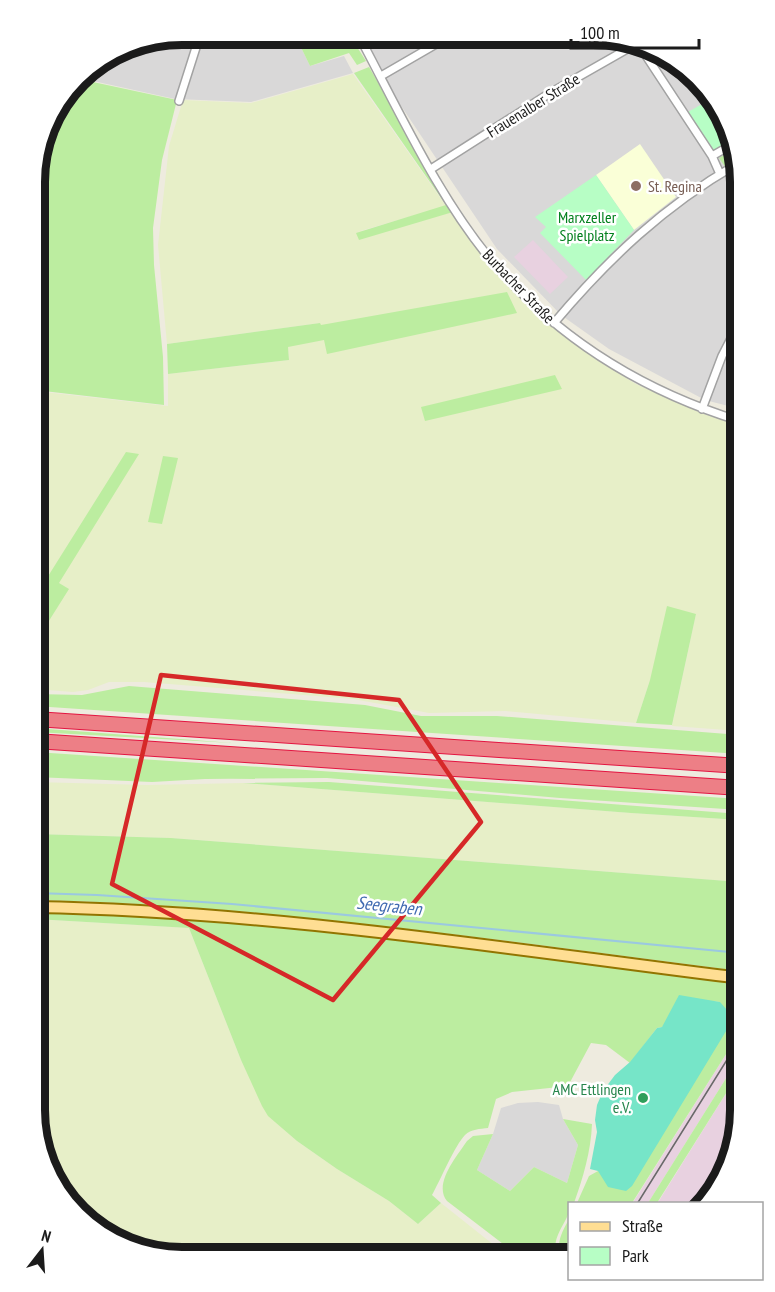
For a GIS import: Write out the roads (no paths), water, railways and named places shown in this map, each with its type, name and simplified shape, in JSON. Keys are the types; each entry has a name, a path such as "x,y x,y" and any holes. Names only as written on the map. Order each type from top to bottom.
{"highway":[{"path":"45,720 730,765"},
{"path":"45,742 730,787"}],"main road":[{"path":"45,907 148,911 298,924 730,977"}],"street":[{"path":"179,101 197,45"},
{"name":"Burbacher Straße","path":"364,45 452,205 488,256 536,307 578,342 640,381 702,409 730,418"},
{"path":"381,76 434,45"},
{"name":"Frauenalber Straße","path":"431,170 550,93 627,50"},
{"path":"644,55 712,156 720,174"},
{"path":"712,156 725,148"},
{"path":"554,323 610,260 640,232 729,169"},
{"path":"702,409 730,340"}],"waterway":[{"name":"Seegraben","path":"45,893 232,904 730,952"}],"tram line":[{"path":"638,1202 730,1055"}],"place":[{"name":"St. Regina","path":"636,186"},
{"name":"AMC Ettlingen e.V.","path":"643,1098"}],"park label":[{"name":"Marxzeller Spielplatz","path":"587,226"}]}
